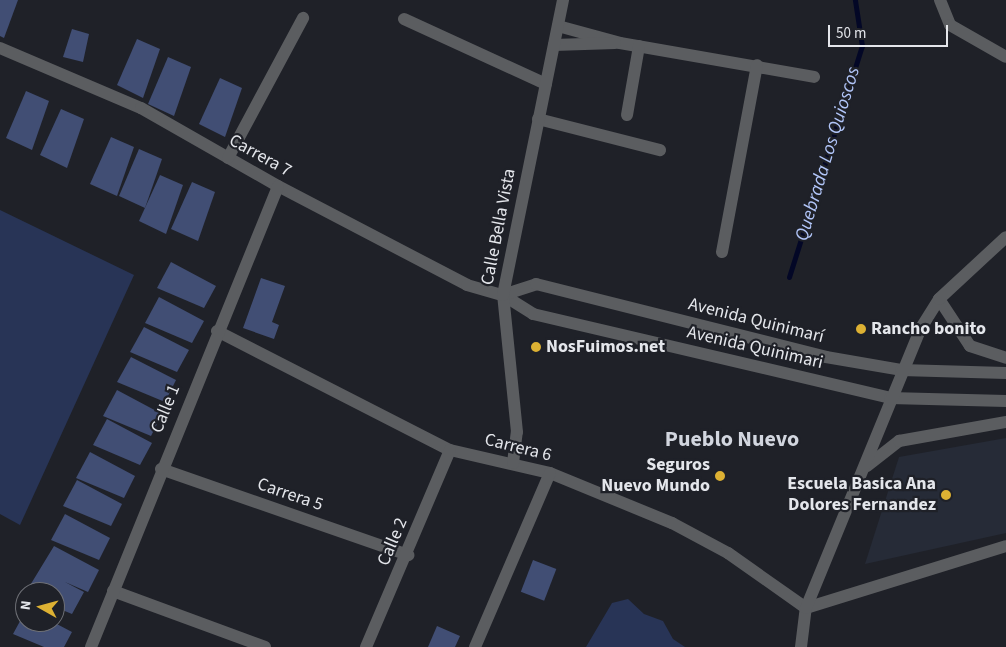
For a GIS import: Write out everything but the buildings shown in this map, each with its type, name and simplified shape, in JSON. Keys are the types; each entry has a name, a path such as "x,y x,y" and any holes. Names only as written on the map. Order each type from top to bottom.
{"street":[{"name":"Calle Bella Vista","path":"513,463 517,432 503,295 563,0"},
{"path":"940,0 950,25 1006,57"},
{"path":"228,158 303,18"},
{"path":"404,18 546,84"},
{"path":"558,26 620,43 757,65 814,77"},
{"path":"554,45 620,43"},
{"path":"626,115 639,46"},
{"name":"Carrera 7","path":"0,48 142,108 278,186 467,285 503,295"},
{"path":"722,252 757,65"},
{"path":"538,118 660,150"},
{"name":"Calle 1","path":"91,647 161,468 278,186"},
{"path":"801,647 806,608 863,470 901,370 940,299 1006,237"},
{"name":"Avenida Quinimarí","path":"503,295 536,284 826,356 901,370 1006,373"},
{"name":"Avenida Quinimari","path":"503,295 533,314 890,398 1006,401"},
{"path":"940,299 970,346 1006,358"},
{"name":"Carrera 6","path":"217,331 450,450 550,473 680,527 728,553 806,608"},
{"path":"863,470 899,441 1006,422"},
{"name":"Calle 2","path":"366,647 408,555 450,450"},
{"name":"Carrera 5","path":"161,468 408,555"},
{"path":"475,647 550,473"},
{"path":"806,608 1006,546"},
{"path":"113,591 265,647"}],"shaded area":[{"path":"0,210 134,275 20,525 0,514"},
{"name":"Escuela Basica Ana Dolores Fernandez","path":"1006,438 1006,533 865,564 899,457"},
{"path":"628,599 644,614 663,621 673,639 685,647 586,647 612,603"}],"waterway":[{"name":"Quebrada Los Quioscos","path":"789,277 862,46 855,0"}],"place":[{"name":"Rancho bonito","path":"861,329"},
{"name":"NosFuimos.net","path":"536,347"},
{"name":"Seguros Nuevo Mundo","path":"720,476"},
{"name":"Escuela Basica Ana Dolores Fernandez","path":"946,495"}],"district":[{"name":"Pueblo Nuevo","path":"732,440"}]}
